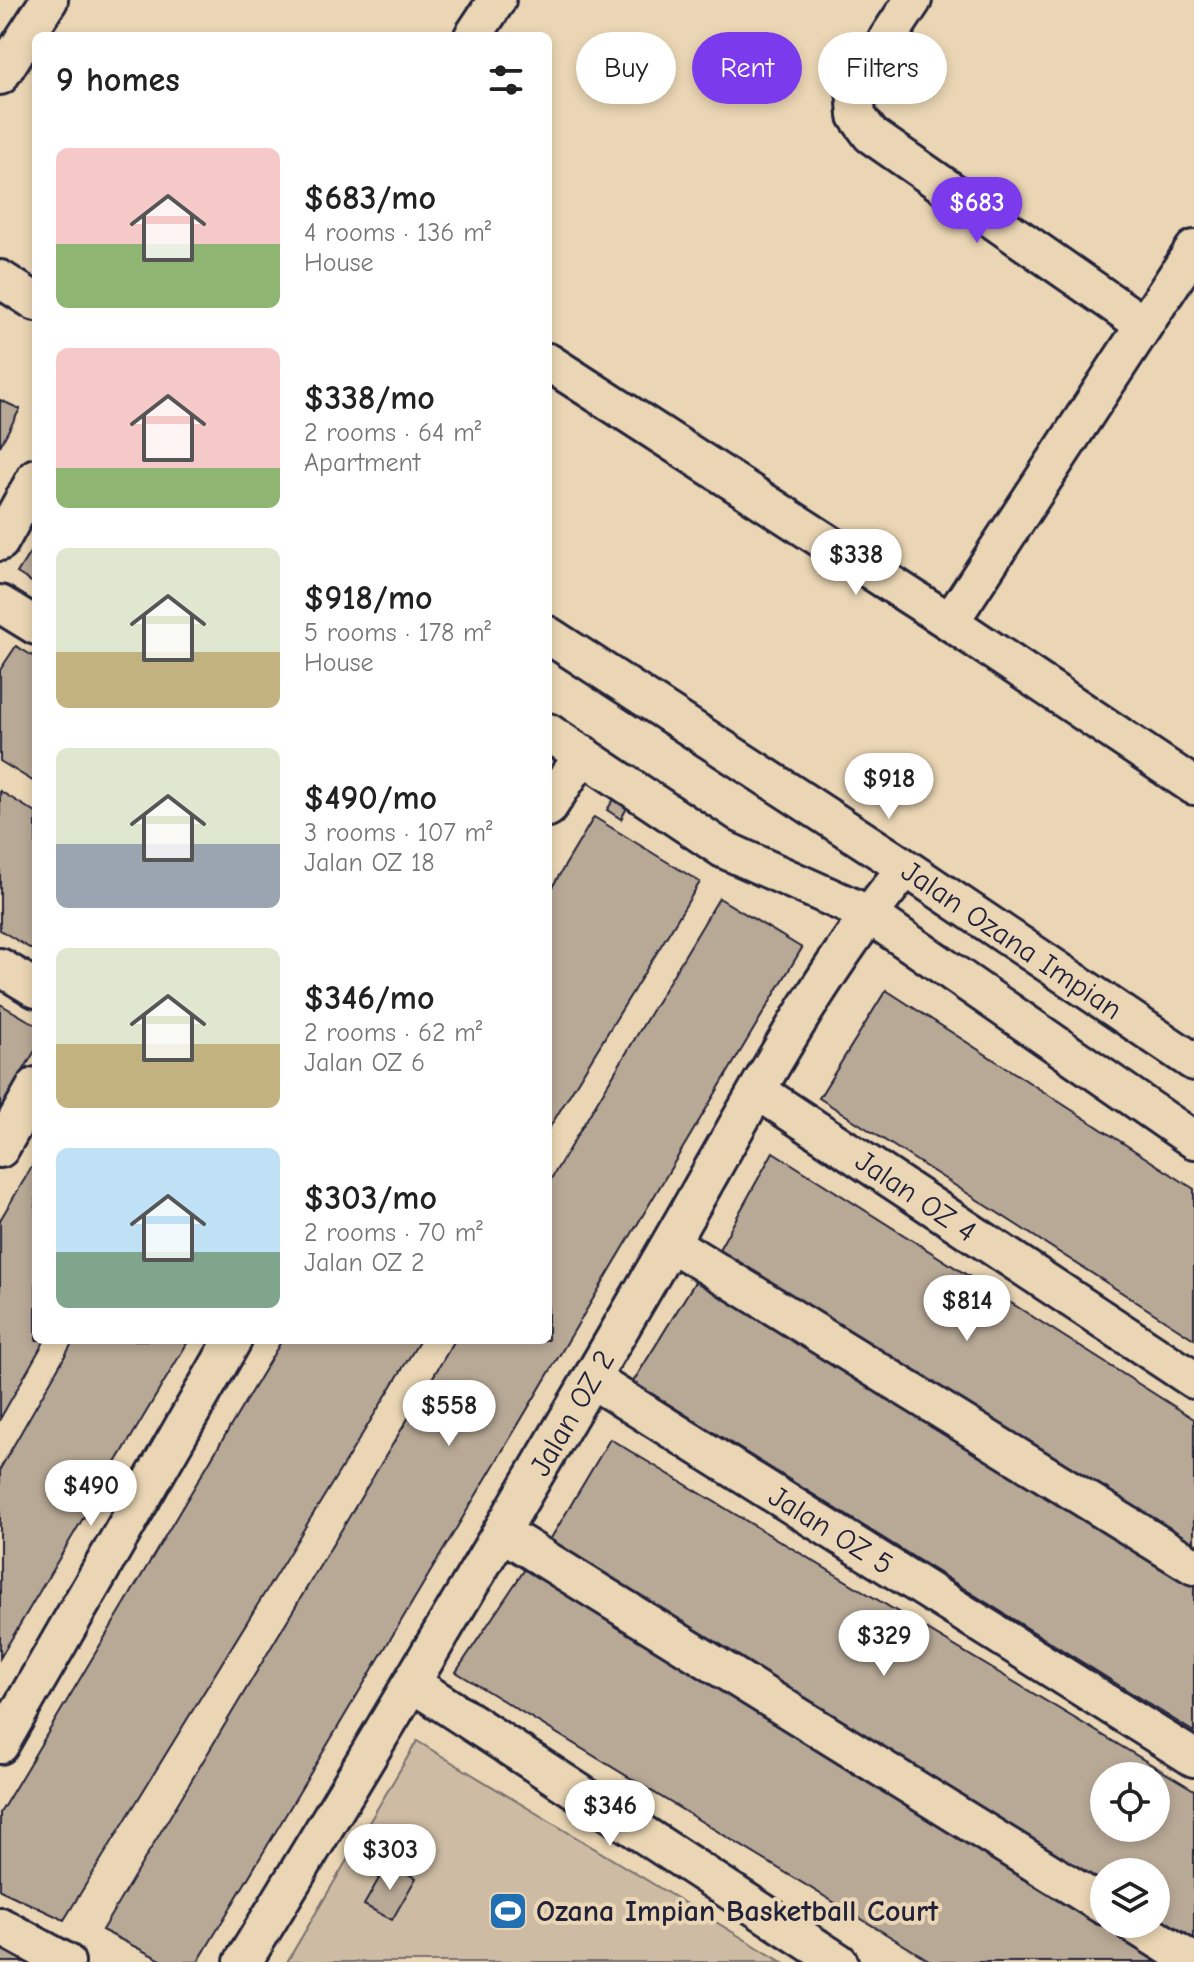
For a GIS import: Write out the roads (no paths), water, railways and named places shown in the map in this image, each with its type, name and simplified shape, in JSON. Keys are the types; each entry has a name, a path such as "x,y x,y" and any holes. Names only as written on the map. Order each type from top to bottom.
{"street":[{"path":"0,76 49,0"},
{"path":"476,32 497,0"},
{"path":"913,0 855,88 857,116 871,135 1144,325"},
{"path":"950,622 1194,249"},
{"path":"0,279 32,299"},
{"path":"552,365 950,622 1194,786"},
{"path":"0,542 32,484"},
{"path":"0,604 32,624"},
{"name":"Jalan Ozana Impian","path":"552,638 906,868 1194,1062"},
{"path":"552,735 723,849 868,914 1194,1140"},
{"path":"552,802 583,754"},
{"name":"Jalan OZ 2","path":"243,1962 503,1533 758,1091 868,914 906,868"},
{"path":"0,967 32,987"},
{"name":"Jalan OZ 4","path":"758,1091 1194,1380"},
{"path":"0,1149 32,1093"},
{"path":"671,1243 1194,1566"},
{"path":"0,1745 231,1344"},
{"name":"Jalan OZ 5","path":"591,1379 1194,1758"},
{"path":"503,1533 1090,1897"},
{"path":"413,1684 839,1962"},
{"path":"0,1926 66,1962"},
{"path":"1155,1938 1194,1962"}],"place":[{"name":"Ozana Impian Basketball Court","path":"508,1911"}]}
